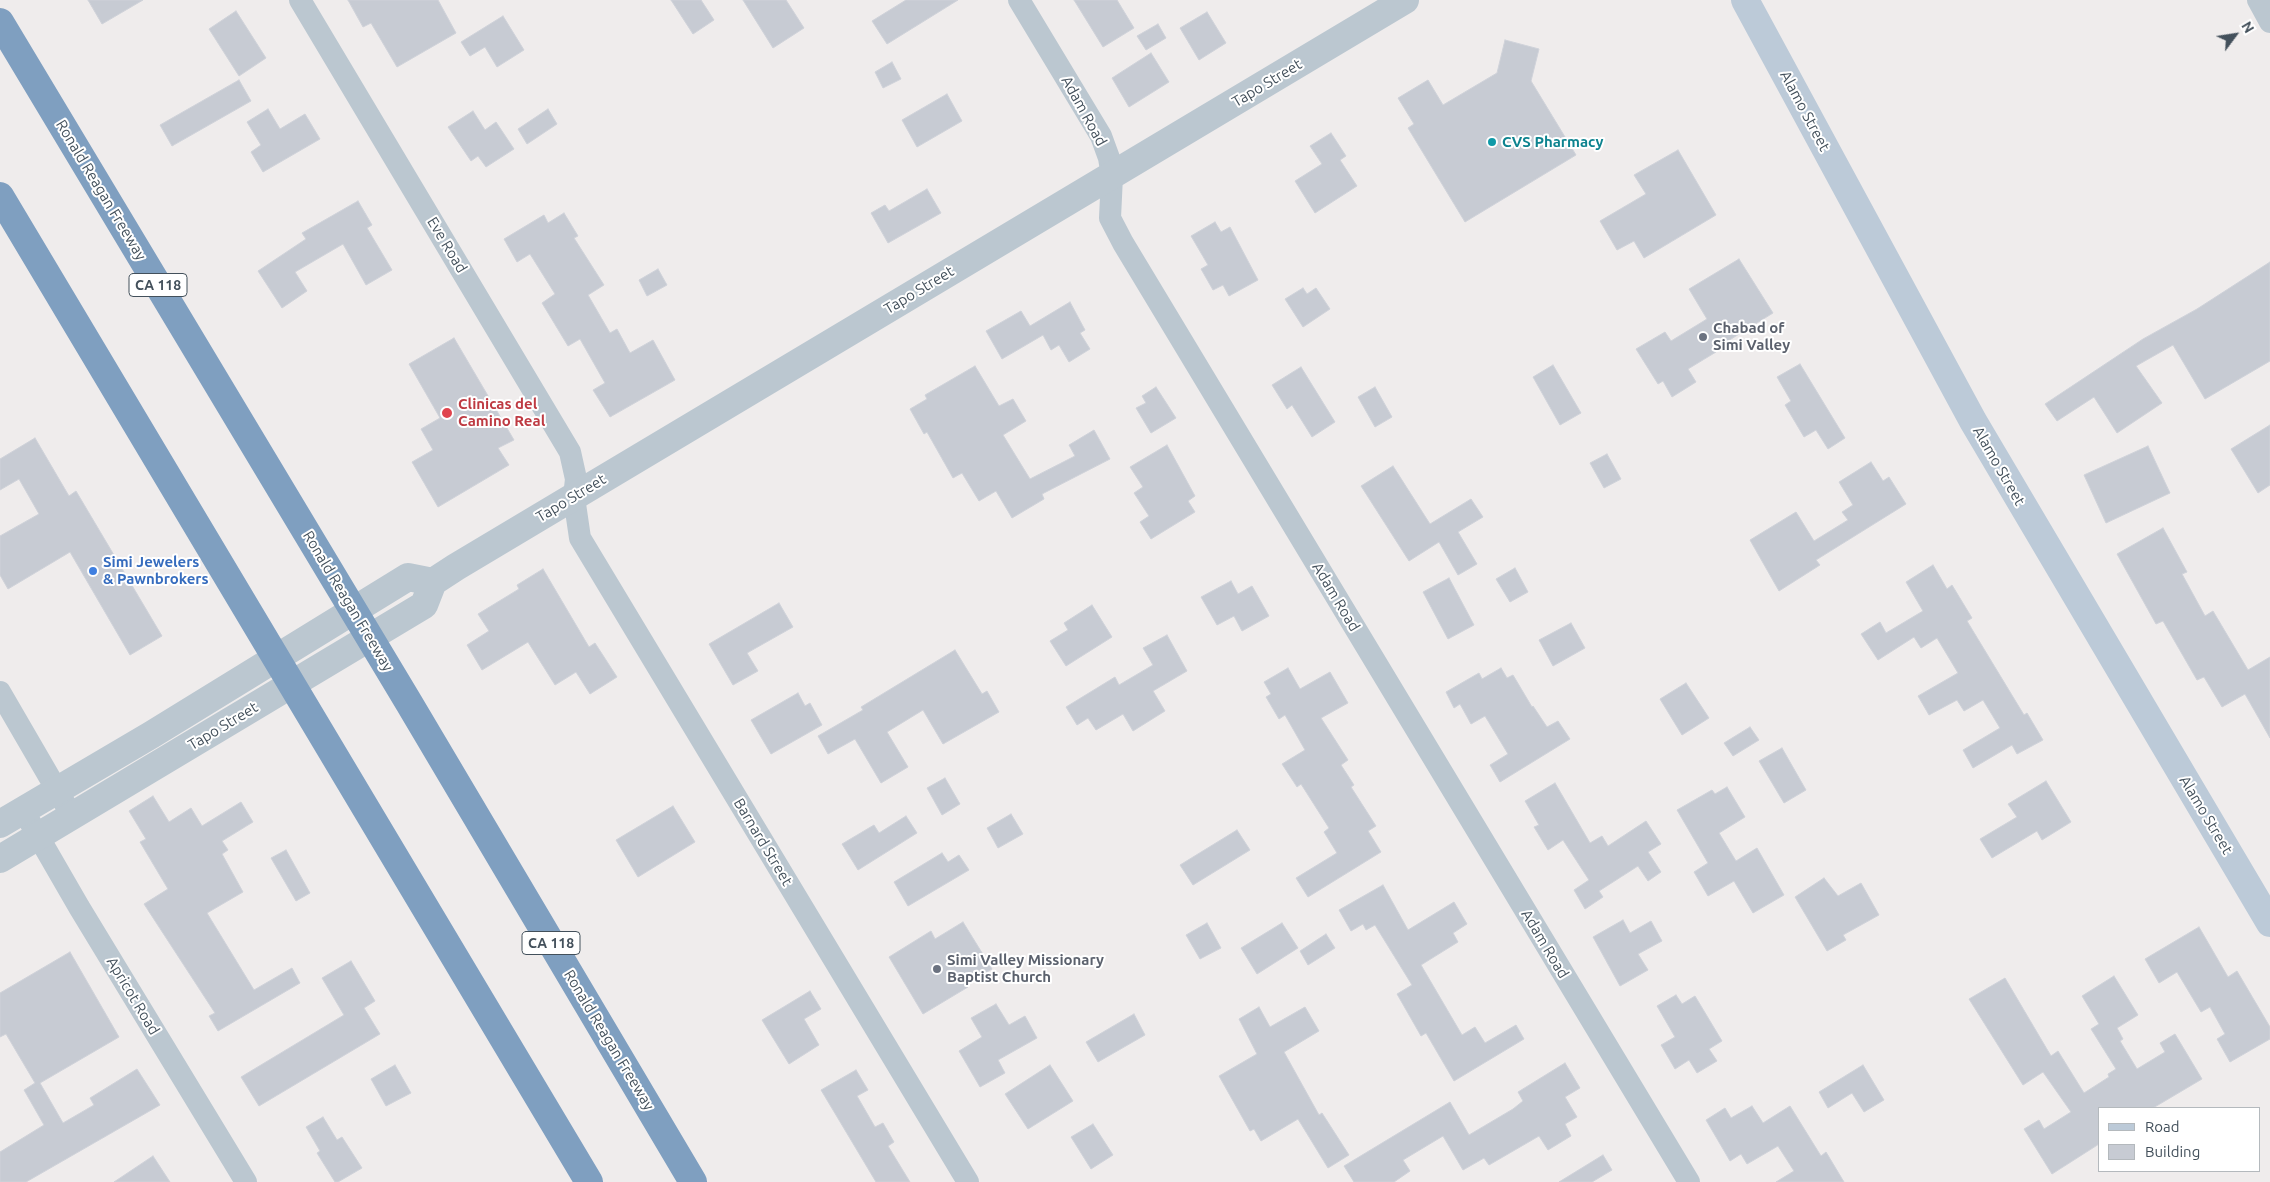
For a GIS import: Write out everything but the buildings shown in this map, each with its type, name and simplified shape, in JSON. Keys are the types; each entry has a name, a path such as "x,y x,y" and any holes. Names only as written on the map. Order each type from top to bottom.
{"highway":[{"name":"Ronald Reagan Freeway","path":"0,22 409,703 693,1182"},
{"path":"0,196 590,1182"}],"main road":[{"name":"Alamo Street","path":"1745,0 1973,421 2270,923"}],"street":[{"name":"Eve Road","path":"300,0 570,452 576,479 574,497"},
{"name":"Adam Road","path":"1020,0 1102,136 1112,176 1110,218 1123,243 1688,1182"},
{"name":"Tapo Street","path":"0,859 424,604 433,582 1405,0"},
{"path":"2258,0 2270,22"},
{"name":"Barnard Street","path":"574,497 580,538 968,1182"},
{"name":"Tapo Street","path":"0,824 408,577 433,582"},
{"path":"0,692 72,816"},
{"name":"Apricot Road","path":"24,810 246,1182"}],"place":[{"name":"CVS Pharmacy","path":"1492,142"},
{"name":"Chabad of Simi Valley","path":"1703,337"},
{"name":"Clinicas del Camino Real","path":"447,413"},
{"name":"Simi Jewelers & Pawnbrokers","path":"93,571"},
{"name":"Simi Valley Missionary Baptist Church","path":"937,969"}]}
